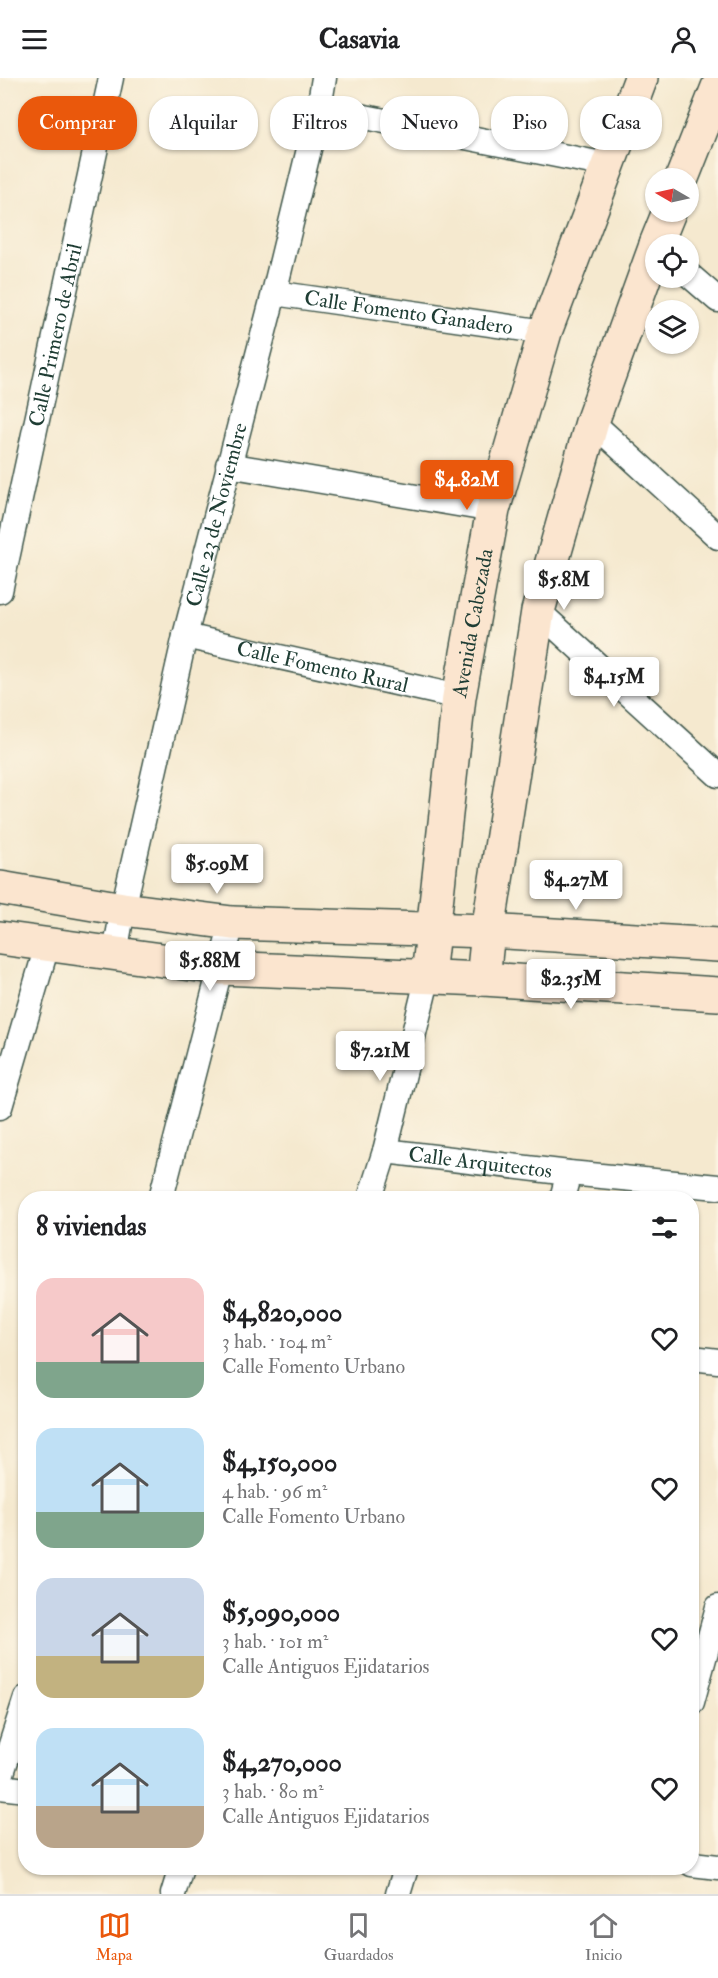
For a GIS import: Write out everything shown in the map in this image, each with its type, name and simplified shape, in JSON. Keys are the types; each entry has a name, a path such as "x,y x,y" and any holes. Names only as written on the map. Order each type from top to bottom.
{"street":[{"name":"Calle Primero de Abril","path":"0,591 111,78"},
{"name":"Calle 23 de Noviembre","path":"321,96 324,78"},
{"name":"Avenida Cabezada","path":"428,976 459,697 493,510 545,332 641,78"},
{"path":"686,168 718,87"},
{"path":"368,118 607,165"},
{"name":"Calle 23 de Noviembre","path":"115,953 185,636 309,150"},
{"path":"483,979 488,931 538,611 592,422 645,275"},
{"path":"699,284 718,300"},
{"name":"Calle Fomento Ganadero","path":"274,293 545,332"},
{"path":"592,422 718,537"},
{"path":"228,465 493,510"},
{"path":"538,611 718,774"},
{"name":"Calle Fomento Rural","path":"185,636 459,697"},
{"path":"0,888 123,909 232,923 488,931 718,945"},
{"path":"163,1191 232,923"},
{"path":"0,938 221,968 428,976 718,994"},
{"path":"0,1107 47,946"},
{"path":"372,1191 385,1151 428,976"},
{"name":"Calle Arquitectos","path":"385,1151 569,1173 718,1187"},
{"path":"564,1191 569,1173"},
{"path":"699,1359 718,1361"},
{"path":"699,1646 718,1607"},
{"path":"0,1779 18,1723"},
{"path":"0,1787 18,1789"},
{"path":"699,1865 718,1868"},
{"path":"173,1894 179,1875"},
{"path":"398,1894 404,1875"}]}
